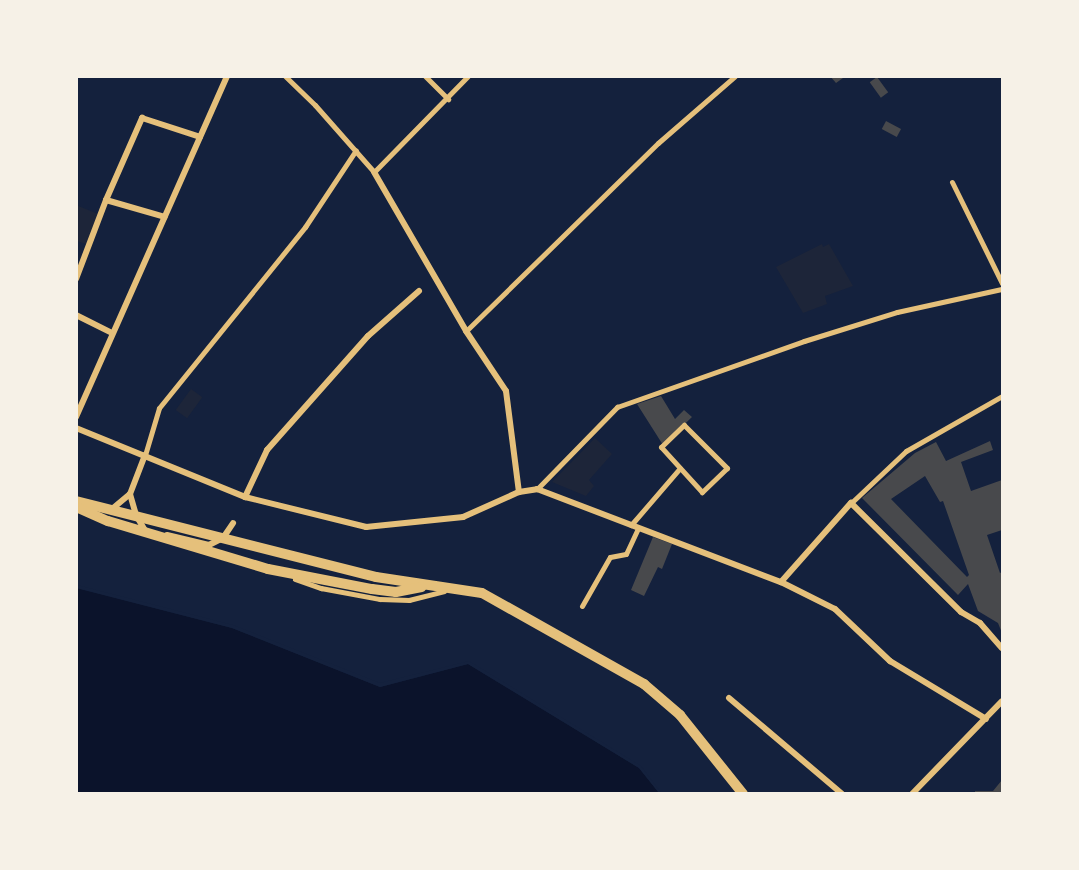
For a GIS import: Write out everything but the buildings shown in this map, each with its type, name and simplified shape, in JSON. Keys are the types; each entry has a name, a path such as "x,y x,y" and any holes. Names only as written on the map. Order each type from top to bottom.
{"street":[{"path":"76,417 227,76"},
{"path":"285,76 374,172 466,331 506,391 519,492"},
{"path":"424,76 448,99"},
{"path":"374,172 448,99 468,76"},
{"path":"466,331 658,143 735,76"},
{"path":"76,279 106,200 142,118 200,137"},
{"path":"112,508 130,494 159,408 305,227 356,150"},
{"path":"952,182 1002,283"},
{"path":"106,200 165,217"},
{"path":"537,489 617,407 804,341 897,312 1002,289"},
{"path":"245,496 267,450 368,336 419,291"},
{"path":"76,315 112,333"},
{"path":"781,582 851,503 906,451 1002,396"},
{"path":"684,425 727,468 702,492 680,468 662,447 684,425"},
{"path":"76,428 245,496 366,527 463,517 519,492 537,489 781,582 835,609 890,661 986,719"},
{"path":"582,606 610,557 626,554 634,527 680,468"},
{"path":"130,494 136,515 151,534 175,535 210,545 223,538 232,523"},
{"path":"76,501 112,508 376,577 482,593 644,684 680,715 743,794"},
{"path":"851,503 961,612 980,624 1002,648"},
{"path":"76,507 108,522 278,571 396,592 432,586"},
{"path":"729,698 842,794"},
{"path":"912,794 1002,701"},
{"path":"736,783 753,794"}],"lane":[{"path":"278,571 321,588 380,599 424,598 454,588"}],"shaded area":[{"path":"76,205 98,214 86,244 77,241"},
{"path":"822,244 823,247 829,244 853,286 825,296 827,304 803,313 776,267"},
{"path":"191,389 202,397 187,418 176,410"},
{"path":"595,438 612,454 589,480 594,486 586,496 552,482"},
{"path":"76,588 232,628 380,687 468,664 639,768 659,793 77,793"}],"pier":[{"path":"77,585 233,625 380,683 469,661 641,766 662,794 639,768 468,664 380,687 232,628 77,588"}]}
